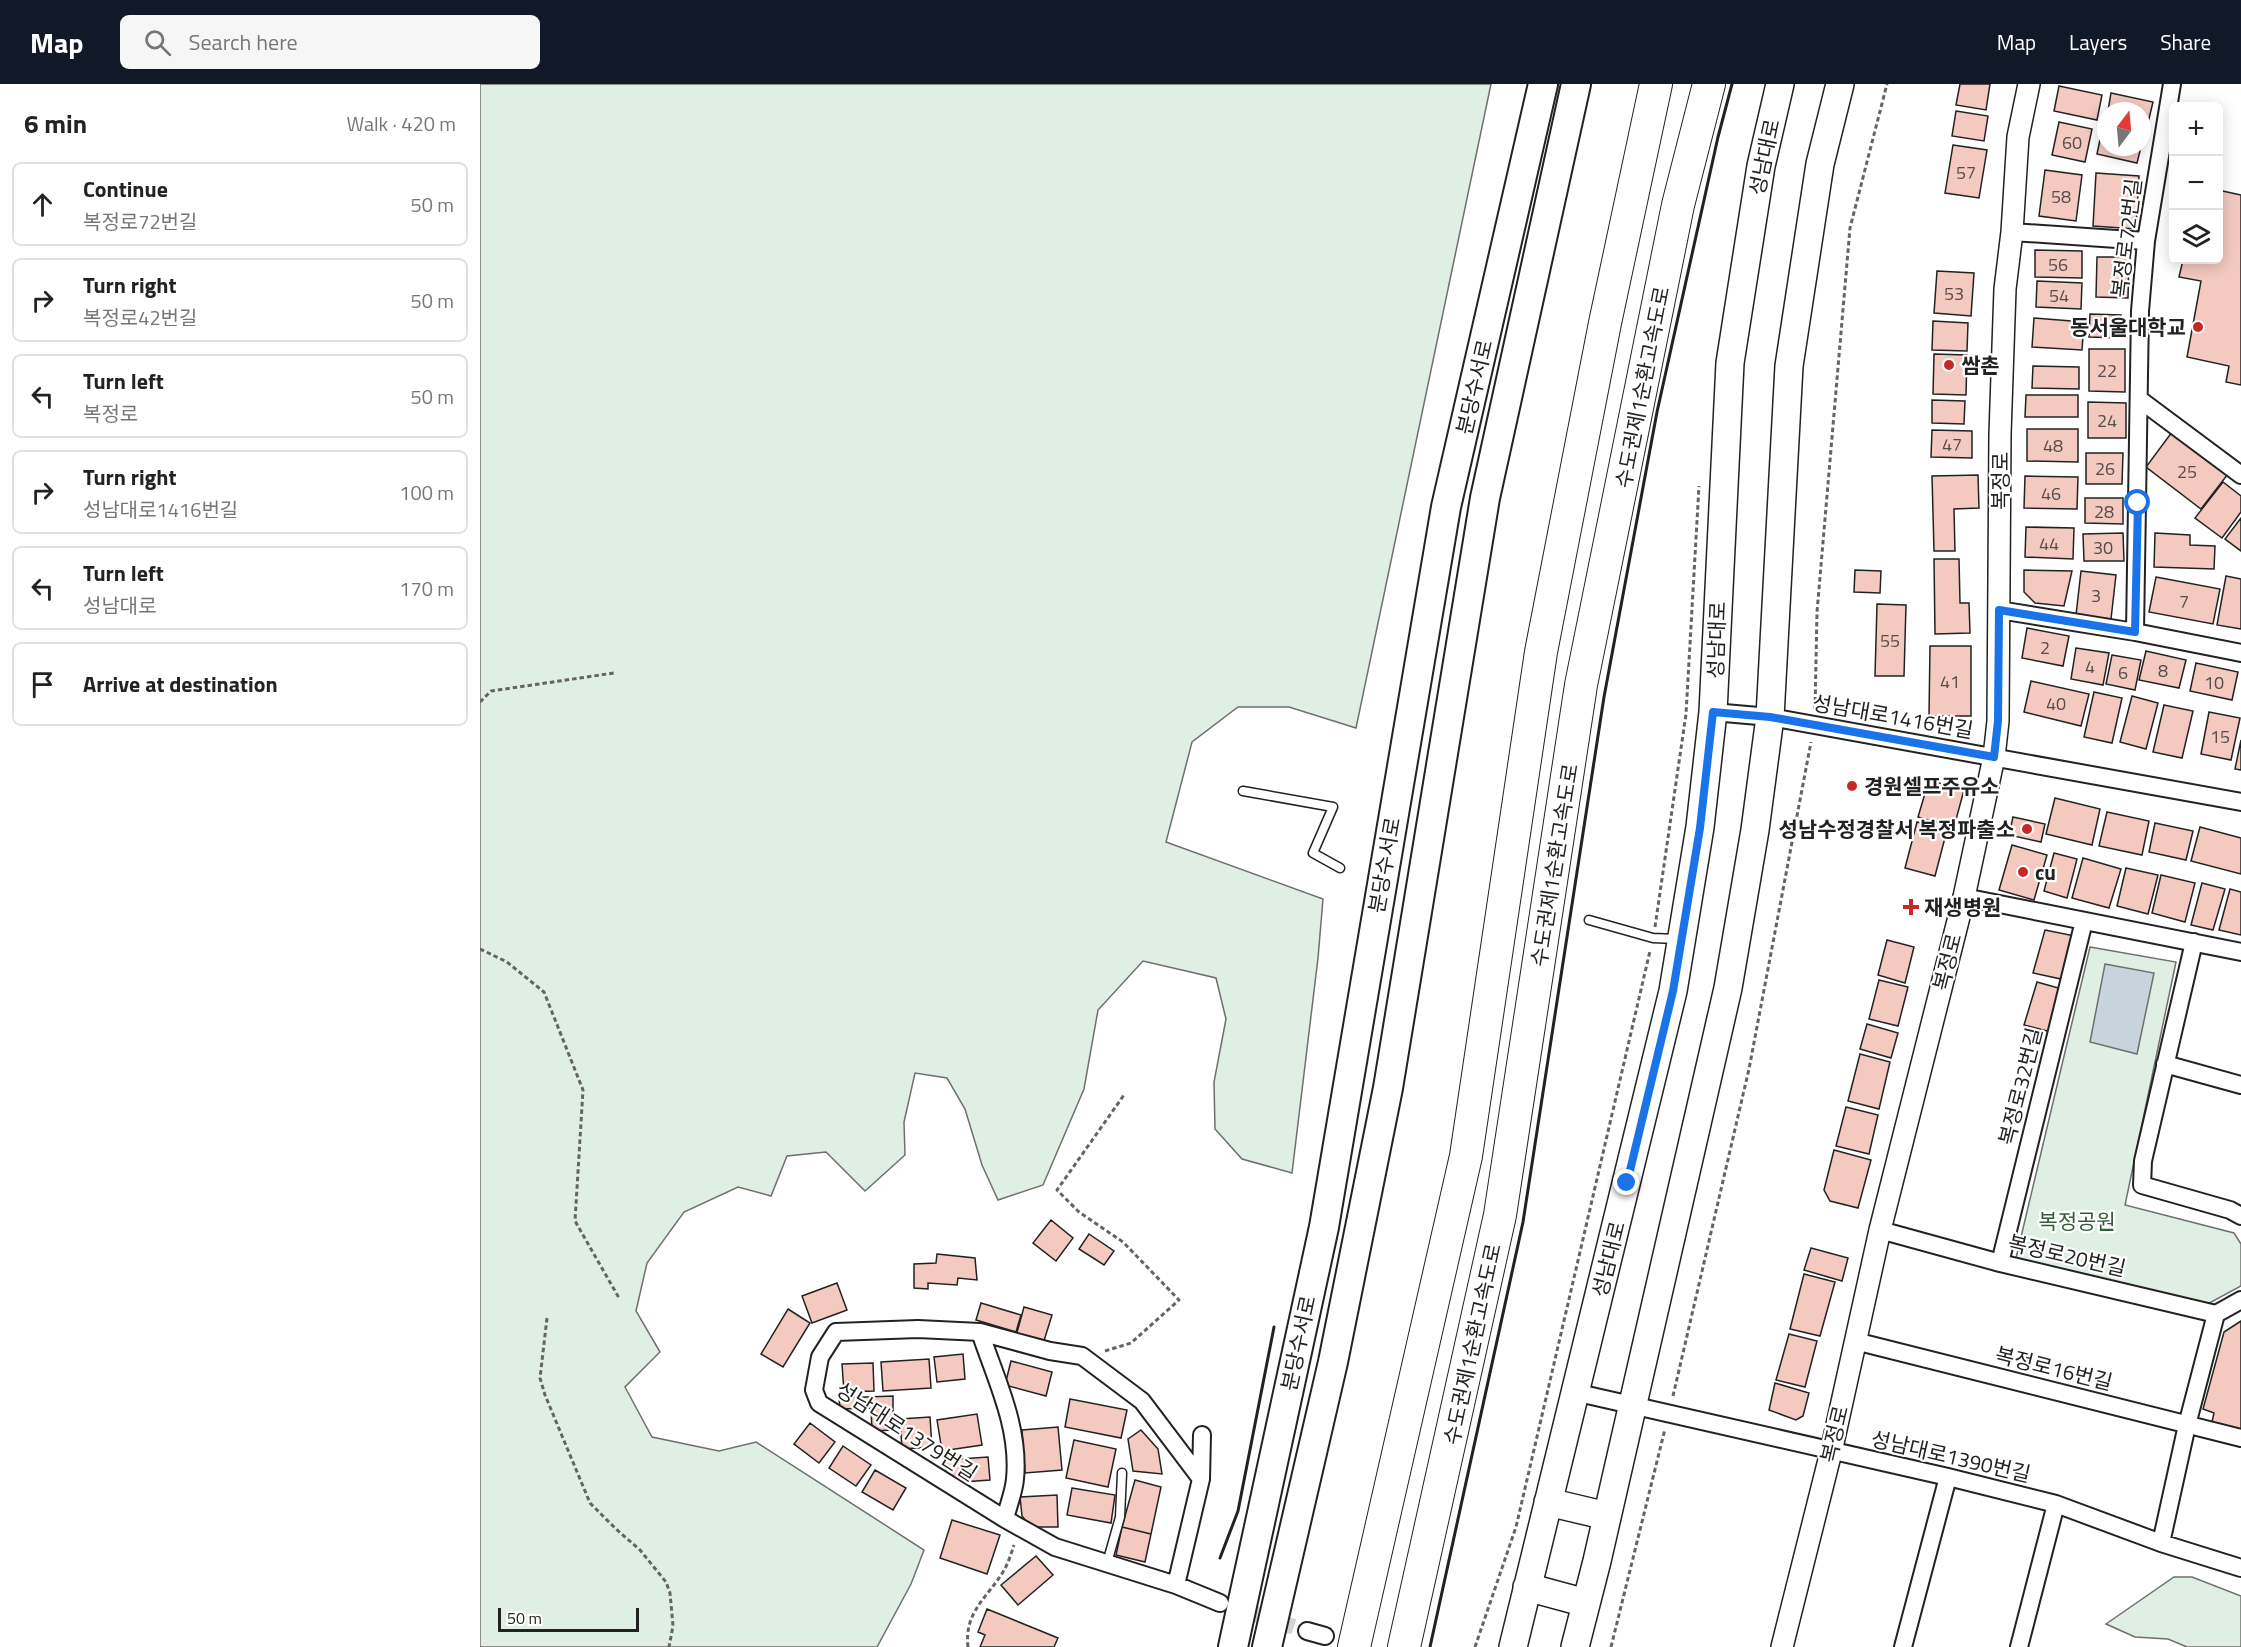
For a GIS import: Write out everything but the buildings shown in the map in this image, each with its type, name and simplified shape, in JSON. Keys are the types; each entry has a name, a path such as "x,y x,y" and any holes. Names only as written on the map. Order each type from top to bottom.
{"highway":[{"name":"분당수서로","path":"1233,1647 1324,1227 1446,507 1543,84"},
{"name":"수도권제1순환고속도로","path":"1354,1647 1466,1156 1542,652 1605,323 1656,84"},
{"name":"수도권제1순환고속도로","path":"1404,1647 1500,1215 1581,685 1678,205 1709,84"},
{"name":"분당수서로","path":"1268,1647 1333,1362 1386,1100 1485,498 1576,85"}],"main road":[{"name":"성남대로","path":"1513,1647 1673,991 1700,828 1713,712 1730,363 1761,166 1780,84"},
{"path":"1575,1647 1728,988 1755,830 1770,717 1789,366 1820,164 1840,84"},
{"path":"1548,1502 1607,1516"},
{"path":"1527,1587 1587,1603"}],"street":[{"name":"복정로","path":"1782,1647 1831,1452 1880,1230 1964,897 1994,757 1998,721 2000,434 2005,289 2012,232 2018,137 2029,84"},
{"name":"복정로72번길","path":"2135,632 2140,311 2145,240 2172,84"},
{"path":"2012,232 2145,240"},
{"path":"2139,399 2241,475"},
{"path":"1999,610 2135,632 2241,653"},
{"name":"성남대로1416번길","path":"1713,712 1770,717 2241,802"},
{"path":"1964,897 2241,952"},
{"name":"복정로32번길","path":"2000,1263 2084,921"},
{"path":"2194,942 2143,1161 2142,1185 2230,1210 2241,1216"},
{"path":"2165,1064 2241,1085"},
{"name":"복정로20번길","path":"1880,1230 2000,1263 2216,1314"},
{"path":"2162,1543 2187,1425 2216,1314 2241,1299"},
{"name":"성남대로1379번길","path":"1082,1356 1050,1352 980,1332 918,1329 836,1332 820,1357 814,1390 819,1403 1021,1529 1055,1547 1176,1586 1220,1603"},
{"path":"980,1332 1011,1420 1016,1445 1015,1481 1005,1519"},
{"name":"복정로16번길","path":"1856,1341 2241,1438"},
{"path":"1082,1356 1142,1401 1201,1479"},
{"name":"성남대로1390번길","path":"1574,1392 1948,1477 2056,1504 2162,1543 2241,1568"},
{"path":"1176,1586 1201,1479 1202,1435"},
{"path":"1903,1647 1948,1477"},
{"path":"2019,1647 2056,1504"},
{"path":"1307,1631 1325,1636"}],"lane":[{"path":"1243,790 1333,807 1314,853 1340,868"},
{"path":"1589,920 1653,938 1680,939"},
{"path":"1107,1563 1120,1516 1122,1473"}],"path":[{"path":"1475,1647 1516,1527 1653,938 1686,714 1700,480"},
{"path":"480,702 491,691 614,673"},
{"path":"480,949 507,962 544,992 583,1090 575,1221 619,1298"},
{"path":"1082,1356 1131,1342 1179,1300 1123,1242 1079,1212 1057,1190 1124,1095"},
{"path":"547,1318 540,1378 545,1395 590,1503 615,1529 640,1550 666,1582 670,1593 673,1626 669,1647"},
{"path":"968,1647 966,1634 973,1612 1003,1571 1021,1529"}],"green space":[{"path":"480,84 1491,84 1356,728 1289,707 1238,707 1192,742 1166,842 1323,899 1292,1173 1242,1159 1215,1129 1214,1082 1226,1019 1216,978 1143,961 1098,1010 1084,1089 1043,1185 998,1200 982,1165 965,1109 947,1078 915,1073 904,1122 905,1155 865,1191 826,1152 787,1156 771,1196 738,1187 684,1212 647,1263 636,1311 660,1352 625,1387 652,1437 719,1451 756,1442 924,1550 911,1584 877,1647 480,1647"},
{"name":"복정공원","path":"2090,947 2176,962 2125,1205 2234,1233 2241,1244 2241,1286 2204,1306 2016,1258"},
{"path":"2174,1577 2192,1577 2241,1596 2241,1647 2187,1647 2168,1639 2135,1637 2106,1624"}],"shaded area":[{"path":"2105,964 2154,973 2137,1054 2090,1042"}],"tunnel":[{"path":"1233,1607 1307,1631"}],"wall":[{"path":"1430,1647 1523,1222 1604,697 1657,412 1718,137 1732,84"},
{"path":"1220,1558 1238,1511 1274,1327"}],"place":[{"name":"동서울대학교","path":"2198,327"},
{"name":"쌈촌","path":"1949,365"},
{"name":"경원셀프주유소","path":"1852,786"},
{"name":"성남수정경찰서 복정파출소","path":"2027,829"},
{"name":"cu","path":"2023,872"},
{"name":"재생병원","path":"1911,907"}],"route":[{"path":"1627,1183 1673,991 1700,828 1713,712 1770,717 1994,757 1998,721 1999,610 2135,632 2138,503"}]}
